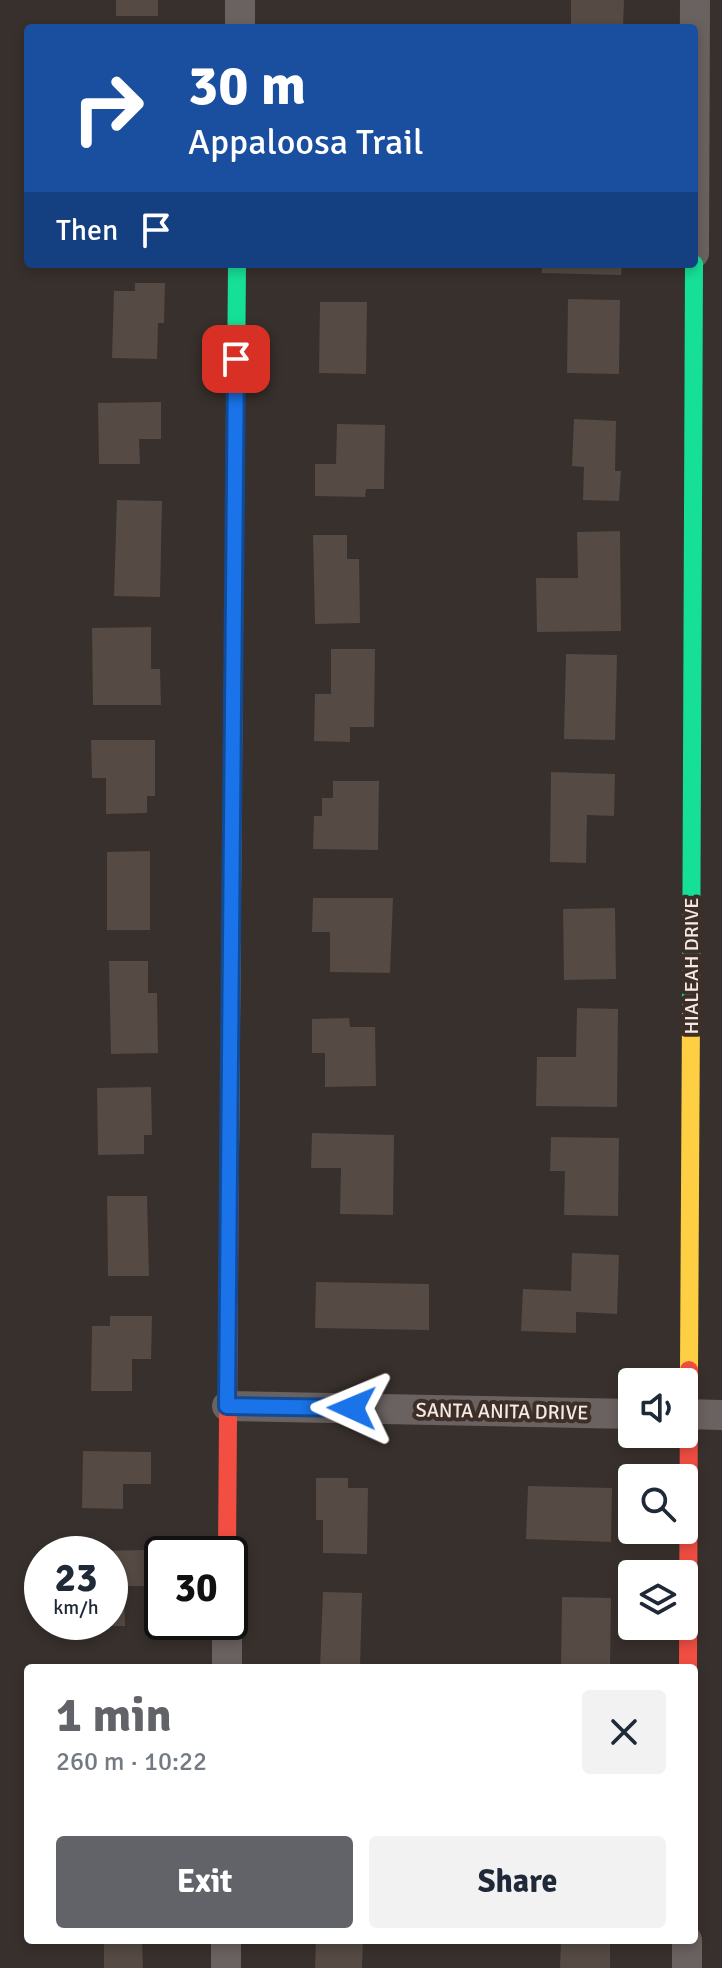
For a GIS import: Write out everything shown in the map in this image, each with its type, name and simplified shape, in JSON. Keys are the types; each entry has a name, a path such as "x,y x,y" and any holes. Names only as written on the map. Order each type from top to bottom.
{"street":[{"path":"240,0 240,24"},
{"path":"695,0 695,24"},
{"path":"227,1536 237,268"},
{"name":"HIALEAH DRIVE","path":"686,1368 694,268"},
{"name":"SANTA ANITA DRIVE","path":"227,1406 618,1414"},
{"path":"698,1414 722,1415"},
{"name":"HIALEAH DRIVE","path":"686,1448 688,1664"},
{"path":"227,1640 227,1664"},
{"path":"226,1944 226,1968"},
{"path":"687,1944 687,1968"}],"building":[{"path":"116,0 158,0 158,16 116,16"},
{"path":"571,0 624,0 623,24 571,24"},
{"path":"542,268 622,268 621,275 542,273"},
{"path":"135,283 165,283 164,323 158,323 157,359 112,358 114,291 135,291"},
{"path":"568,299 620,300 619,374 567,373"},
{"path":"320,302 367,302 366,374 319,373"},
{"path":"161,402 161,439 139,439 140,464 99,464 98,403"},
{"path":"574,419 616,421 615,471 621,471 619,501 583,500 584,467 572,466"},
{"path":"337,424 385,425 384,489 366,489 365,497 315,496 315,464 336,464"},
{"path":"117,500 162,501 160,597 114,596"},
{"path":"620,531 621,631 537,632 536,578 578,578 577,532"},
{"path":"313,535 347,535 347,559 359,559 360,623 315,624"},
{"path":"151,627 151,669 160,669 161,705 93,705 92,628"},
{"path":"331,649 375,649 374,727 350,727 350,742 314,741 315,694 331,694"},
{"path":"566,654 617,655 615,740 564,739"},
{"path":"91,740 155,740 155,796 147,796 147,813 106,814 106,778 92,778"},
{"path":"551,772 615,774 614,816 587,815 586,863 550,862"},
{"path":"333,781 379,781 378,850 313,849 314,816 322,816 322,798 333,798"},
{"path":"150,851 150,930 107,930 107,852"},
{"path":"313,898 393,898 390,973 330,972 330,932 312,932"},
{"path":"615,908 616,979 564,980 563,909"},
{"path":"109,961 148,961 148,993 157,993 158,1053 111,1054"},
{"path":"577,1008 618,1009 617,1107 536,1106 537,1057 576,1057"},
{"path":"349,1018 350,1027 375,1027 376,1086 325,1087 325,1053 312,1053 312,1019"},
{"path":"151,1087 152,1135 144,1135 144,1154 98,1155 97,1088"},
{"path":"312,1133 394,1135 393,1215 340,1214 341,1168 311,1168"},
{"path":"551,1137 619,1138 618,1216 564,1215 565,1171 550,1171"},
{"path":"107,1196 147,1196 149,1276 108,1276"},
{"path":"572,1253 619,1255 617,1314 576,1312 576,1333 521,1331 523,1289 571,1291"},
{"path":"316,1282 429,1284 429,1330 315,1328"},
{"path":"110,1316 152,1316 151,1359 132,1359 132,1391 91,1391 92,1326 110,1326"},
{"path":"83,1451 151,1452 151,1484 123,1484 123,1509 82,1508"},
{"path":"316,1478 348,1478 348,1488 368,1488 367,1554 323,1553 323,1520 316,1520"},
{"path":"528,1486 612,1488 611,1542 526,1539"},
{"path":"128,1550 144,1550 144,1586 128,1586"},
{"path":"323,1592 362,1593 360,1664 320,1664"},
{"path":"562,1597 611,1598 610,1664 561,1664"},
{"path":"104,1944 142,1944 143,1968 104,1968"},
{"path":"316,1944 363,1944 362,1968 315,1968"},
{"path":"561,1944 610,1944 610,1968 560,1968"}],"traffic: fast":[{"path":"234,638 237,268"},
{"path":"691,1012 694,268"}],"traffic: slow":[{"path":"230,1153 234,638"},
{"path":"689,1368 691,1012"}],"traffic: jam":[{"path":"227,1536 230,1153"},
{"path":"688,1664 689,1448"}],"route":[{"path":"236,359 227,1406 352,1408"}]}
